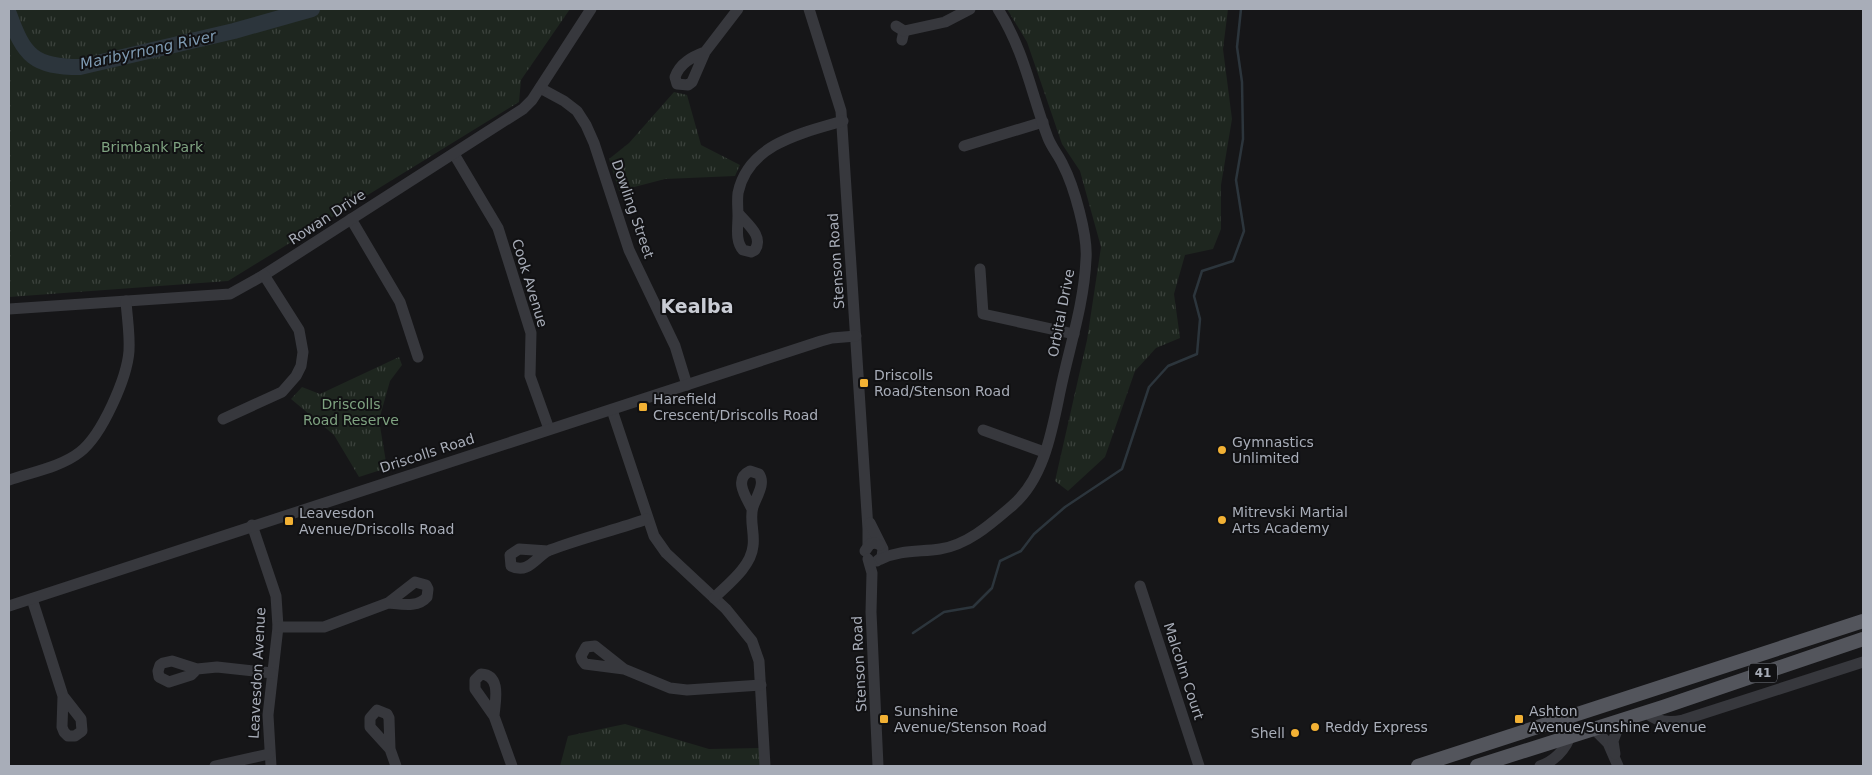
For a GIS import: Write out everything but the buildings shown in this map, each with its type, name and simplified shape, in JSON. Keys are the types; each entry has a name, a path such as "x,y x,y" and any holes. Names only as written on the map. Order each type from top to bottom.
{"main road":[{"name":"41","path":"1418,766 1863,621"},
{"name":"41","path":"1476,766 1700,695 1863,639"},
{"path":"1592,710 1648,699 1682,688 1692,689 1700,695"}],"street":[{"name":"Rowan Drive","path":"9,309 230,294 264,275 523,109 540,88 592,9"},
{"path":"705,52 738,9"},
{"name":"Stenson Road","path":"809,9 839,101 842,121 868,546"},
{"path":"901,32 945,22 970,9"},
{"name":"Orbital Drive","path":"876,559 904,552 941,549 977,534 1014,505 1026,492 1036,474 1052,427 1074,334 1087,259 1086,243 1069,177 1049,140 1022,54 998,9"},
{"name":"Dowling Street","path":"540,88 578,111 586,125 594,143 629,250 675,346 687,385"},
{"path":"738,213 738,195 743,177 758,157 767,149 785,140 842,121"},
{"path":"964,146 1043,122"},
{"name":"Cook Avenue","path":"454,154 498,228 530,333 530,376 549,429"},
{"path":"351,219 400,302 418,357"},
{"path":"980,269 983,314 1074,334"},
{"path":"223,420 282,392 296,376 301,366 303,352 299,330 264,275"},
{"path":"9,480 64,461 79,453 92,441 104,422 127,364 129,348 126,301"},
{"name":"Driscolls Road","path":"9,606 832,338 856,336"},
{"path":"612,410 654,536 666,553 736,620 752,641 759,661 765,766"},
{"path":"982,430 1044,452"},
{"path":"714,598 748,560 753,547 752,509"},
{"name":"Stenson Road","path":"866,517 881,546"},
{"path":"548,551 647,519"},
{"name":"Leavesdon Avenue","path":"252,526 276,596 278,627 268,715 271,766"},
{"path":"875,543 881,546 883,555 876,559 865,551 868,546 875,543"},
{"name":"Orbital Drive","path":"881,546 904,552"},
{"name":"Stenson Road","path":"876,559 871,589 878,766"},
{"name":"Malcolm Court","path":"1140,586 1199,766"},
{"path":"32,599 63,696"},
{"path":"278,627 324,627 388,603"},
{"path":"1646,712 1650,716 1662,721 1675,722 1863,662"},
{"path":"197,669 217,668 272,673"},
{"path":"624,669 670,688 687,690 761,685"},
{"path":"494,716 512,766"},
{"path":"1617,761 1613,741 1621,720"},
{"path":"1594,729 1608,743 1617,761"},
{"path":"1540,766 1556,758 1570,737"},
{"name":"Stenson Road","path":"878,738 884,766"},
{"path":"390,750 396,766"},
{"path":"215,766 269,754"}],"green space":[{"name":"Brimbank Park","path":"9,9 570,9 521,80 519,102 228,281 9,297"},
{"path":"1007,9 1228,9 1223,49 1232,119 1221,185 1221,229 1213,249 1185,255 1174,294 1180,338 1156,348 1135,371 1105,457 1068,491 1055,481 1087,340 1101,247 1080,171 1062,144 1027,42"},
{"path":"674,92 687,95 701,145 740,165 735,176 665,179 619,191 609,159 629,143"},
{"name":"Driscolls Road Reserve","path":"399,357 402,365 390,381 379,420 387,468 359,477 334,435 291,399 302,387 320,394"},
{"path":"625,724 709,749 760,748 761,766 560,766 568,736"}],"waterway":[{"name":"Maribyrnong River","path":"9,14 20,40 33,56 52,65 80,67 234,31 312,9"},
{"path":"913,633 944,612 973,607 992,588 1000,561 1021,551 1034,534 1065,507 1122,469 1149,387 1168,366 1197,354 1200,319 1194,296 1202,271 1233,261 1244,231 1236,180 1243,139 1242,82 1237,47 1241,9"}],"place":[{"name":"Driscolls Road/Stenson Road","path":"864,383"},
{"name":"Harefield Crescent/Driscolls Road","path":"643,407"},
{"name":"Gymnastics Unlimited","path":"1222,450"},
{"name":"Mitrevski Martial Arts Academy","path":"1222,520"},
{"name":"Leavesdon Avenue/Driscolls Road","path":"289,521"},
{"name":"Sunshine Avenue/Stenson Road","path":"884,719"},
{"name":"Ashton Avenue/Sunshine Avenue","path":"1519,719"},
{"name":"Reddy Express","path":"1315,727"},
{"name":"Shell","path":"1295,733"}],"district":[{"name":"Kealba","path":"697,306"}]}
